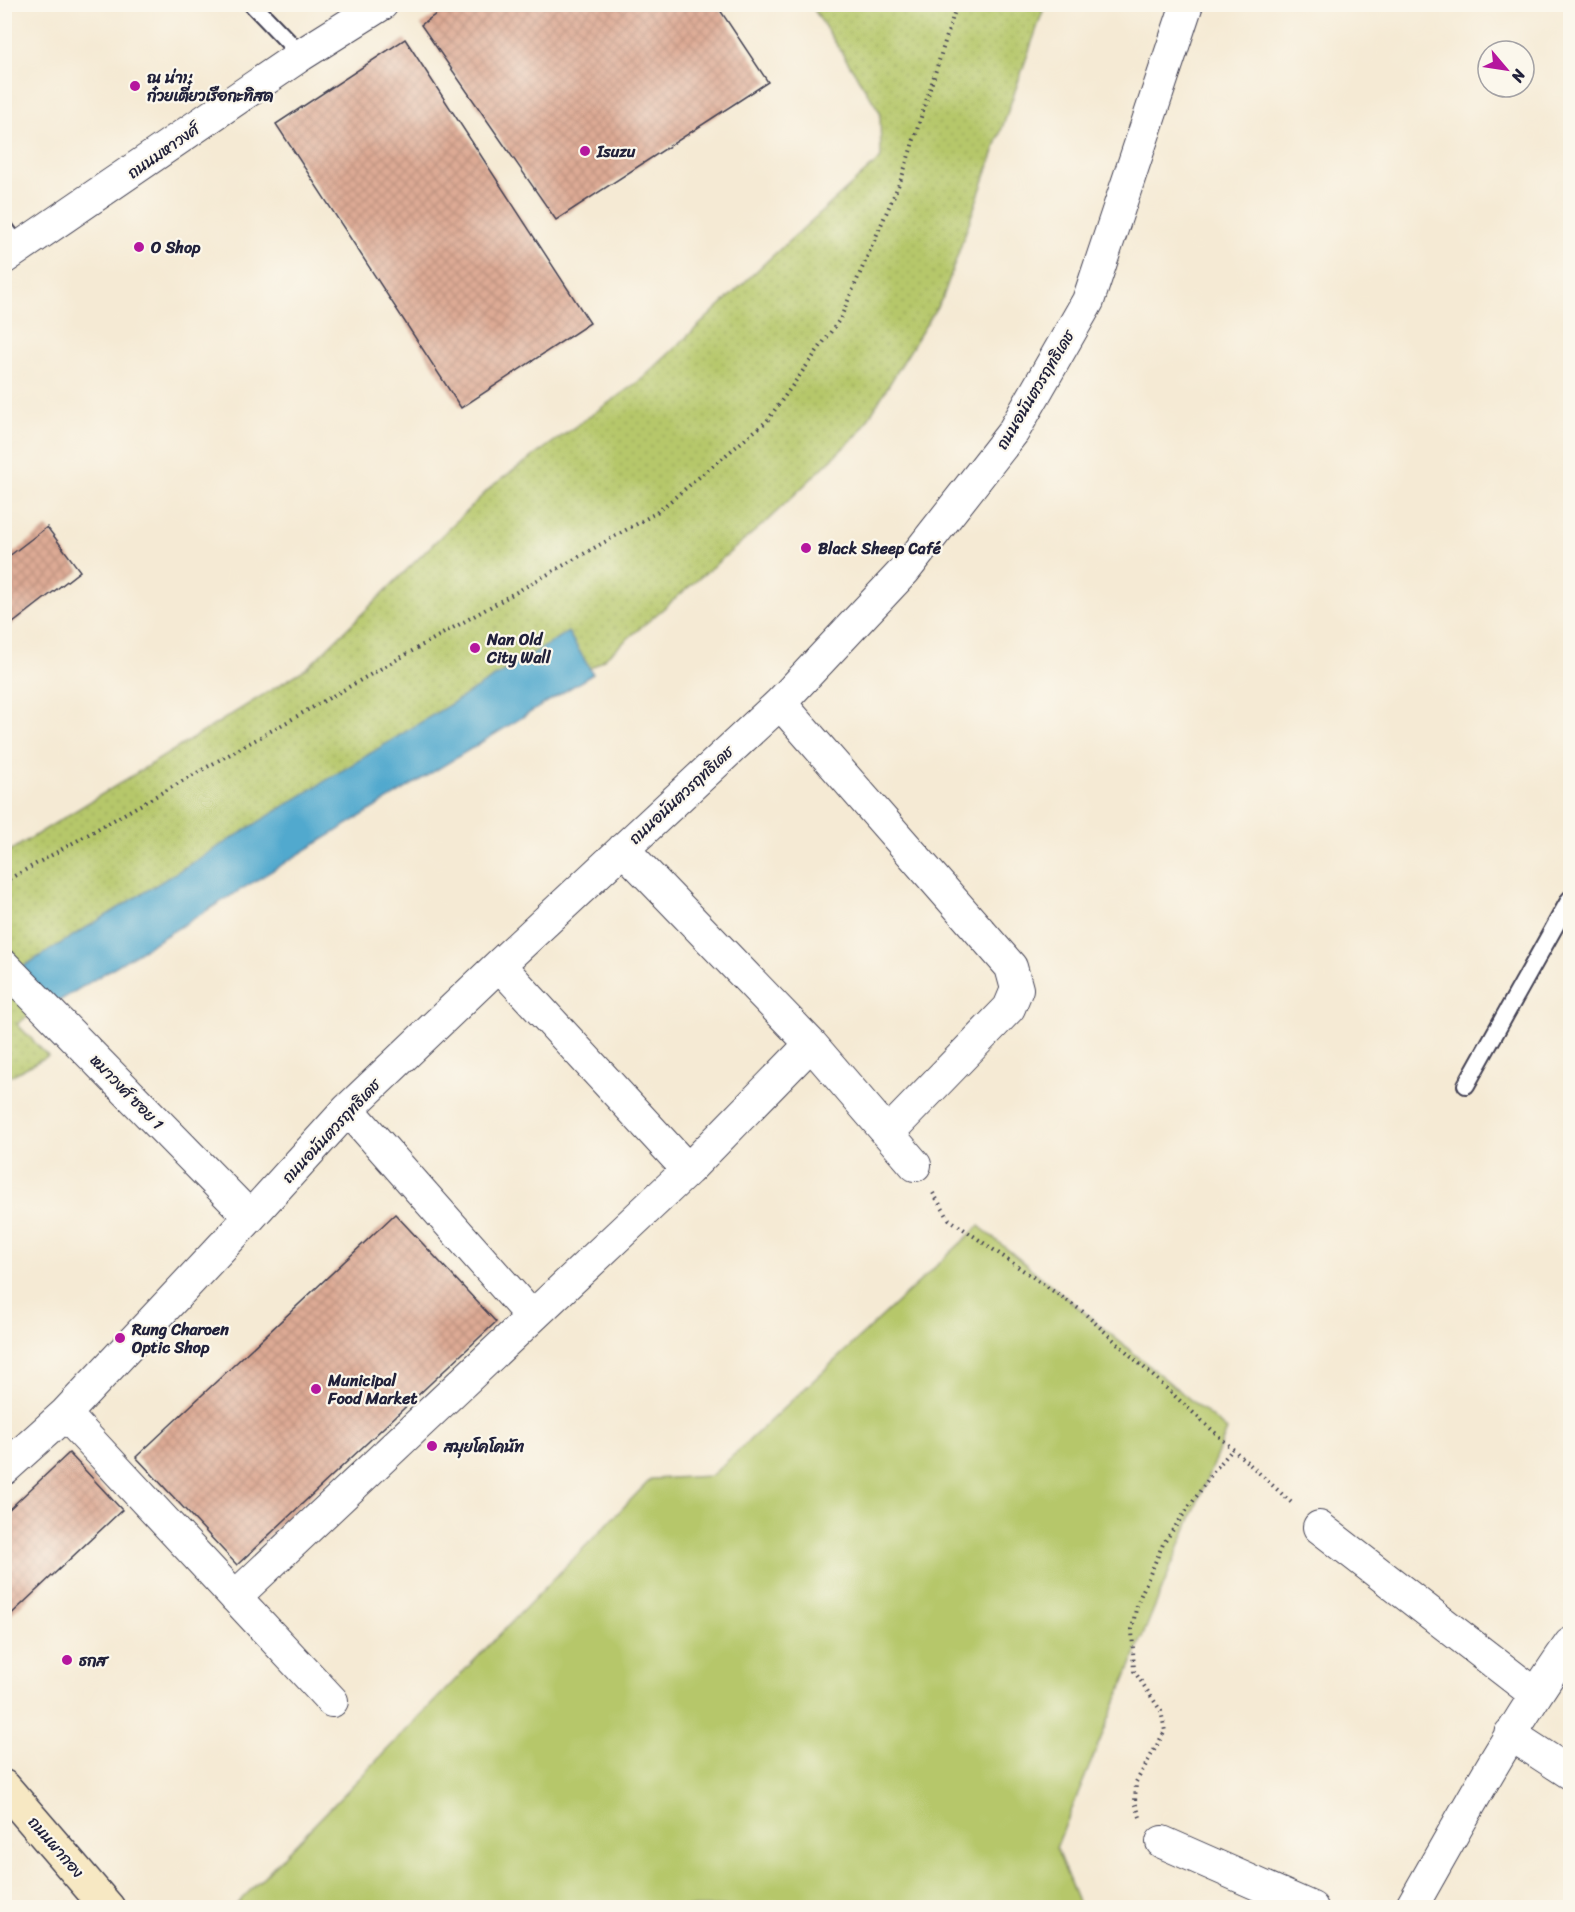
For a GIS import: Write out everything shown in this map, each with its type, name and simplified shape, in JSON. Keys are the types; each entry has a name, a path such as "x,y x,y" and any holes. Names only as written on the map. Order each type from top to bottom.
{"main road":[{"name":"ถนนผากอง","path":"4,1786 108,1908"}],"street":[{"name":"ถนนมหาวงศ์","path":"10,245 382,4"},
{"name":"ถนนอนันตวรฤทธิเดช","path":"4,1469 65,1414 348,1109 622,849 780,703 905,570 1013,432 1088,301 1187,4"},
{"path":"780,703 1011,967 1017,989 1009,1008 888,1133"},
{"path":"622,849 811,1044 915,1165"},
{"path":"499,965 688,1170"},
{"name":"หมาวงศ์ ซอย 1","path":"4,966 250,1217"},
{"path":"235,1598 688,1170 811,1044"},
{"path":"348,1109 531,1316"},
{"path":"65,1414 332,1701"},
{"path":"1319,1527 1535,1694"},
{"path":"1411,1908 1510,1734 1570,1644"},
{"path":"1510,1734 1570,1773"},
{"path":"1162,1842 1312,1908"}],"lane":[{"path":"252,4 301,55"},
{"path":"1466,1085 1570,899"}],"path":[{"path":"4,882 656,513 767,421 840,319 902,177 957,4"},
{"path":"915,1165 949,1219 1082,1311 1319,1527"},
{"path":"1162,1842 1143,1824 1135,1802 1136,1782 1165,1731 1161,1711 1134,1671 1132,1629 1137,1604 1163,1544 1214,1471 1232,1450"}],"green space":[{"path":"811,5 1045,5 943,297 860,432 768,520 599,663 50,1001 17,1024 48,1056 5,1079 5,854 307,668 493,485 642,379 881,158 880,112"},
{"path":"979,1226 1227,1430 1056,1848 1080,1907 234,1907 651,1479 711,1476"}],"water":[{"path":"568,632 593,674 46,1009 19,969"}],"building":[{"name":"Isuzu","path":"450,4 716,4 768,82 556,220 421,25"},
{"path":"405,39 590,323 461,408 276,124"},
{"path":"47,527 80,571 4,630 4,560"},
{"name":"Municipal Food Market","path":"395,1214 496,1322 237,1565 136,1457"},
{"path":"69,1453 122,1510 4,1621 4,1514"}],"place":[{"name":"ณ น่าน ก๋วยเตี๋ยวเรือกะทิสด","path":"135,86"},
{"name":"Isuzu","path":"585,151"},
{"name":"O Shop","path":"139,247"},
{"name":"Black Sheep Café","path":"806,548"},
{"name":"Nan Old City Wall","path":"475,648"},
{"name":"Rung Charoen Optic Shop","path":"120,1338"},
{"name":"Municipal Food Market","path":"316,1389"},
{"name":"สมุยโคโคนัท","path":"432,1446"},
{"name":"ธกส","path":"67,1660"}]}
